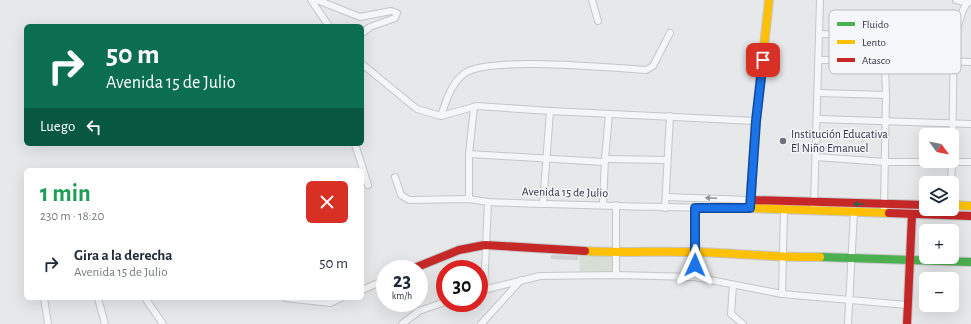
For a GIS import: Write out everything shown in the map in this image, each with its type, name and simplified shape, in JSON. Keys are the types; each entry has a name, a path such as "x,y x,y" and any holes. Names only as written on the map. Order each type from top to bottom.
{"street":[{"path":"311,0 328,24"},
{"path":"317,0 360,17 391,11 397,13 395,18 370,27 364,32"},
{"path":"592,0 598,21"},
{"path":"750,204 756,121 769,0"},
{"path":"814,210 818,119 820,0"},
{"path":"956,0 969,1 961,16"},
{"path":"441,116 448,95 454,84 465,73 470,71 502,64 646,70 653,66 670,33"},
{"path":"820,34 829,34"},
{"path":"819,60 829,60"},
{"path":"961,61 971,62"},
{"path":"364,66 417,108 441,116 474,107 756,121"},
{"path":"884,209 885,74"},
{"path":"953,128 954,74"},
{"path":"818,93 886,95"},
{"path":"470,199 469,154 474,107"},
{"path":"543,204 545,158 550,111"},
{"path":"603,204 604,161 609,114"},
{"path":"665,208 670,116"},
{"path":"818,119 971,124"},
{"path":"356,146 363,168"},
{"path":"469,154 604,161 667,160"},
{"path":"816,157 885,162 919,161"},
{"path":"959,161 971,162"},
{"path":"364,172 368,185"},
{"name":"Avenida 15 de Julio","path":"395,177 401,194 409,200 470,199 488,202 603,204 665,208 695,208 750,204 814,202 919,214"},
{"name":"Avenida 15 de Julio","path":"666,197 750,204 784,209 854,211 919,206"},
{"path":"484,260 488,202"},
{"path":"616,205 616,275"},
{"path":"959,205 971,206"},
{"path":"695,208 695,277"},
{"path":"782,294 784,209"},
{"path":"848,324 854,211"},
{"path":"907,324 912,214"},
{"name":"Avenida 15 de Julio","path":"959,214 971,216"},
{"path":"428,262 458,250 485,245 616,253 695,252 782,258 851,258 971,262"},
{"path":"488,288 540,276 616,275 695,277 733,286 782,294 907,304"},
{"path":"481,324 521,280"},
{"path":"364,289 376,284"},
{"path":"733,286 731,314 743,324"},
{"path":"44,300 48,324"},
{"path":"99,300 105,324"},
{"path":"146,300 163,324"},
{"path":"308,300 330,302 336,300"},
{"path":"402,324 419,311 436,305"}],"shaded area":[{"path":"579,253 612,255 612,273 580,271"}],"building":[{"path":"551,255 578,256 578,260 551,259"}],"traffic: fast":[{"path":"820,257 971,262"}],"traffic: slow":[{"path":"769,0 756,121 750,208 889,213"},
{"path":"959,205 971,206"},
{"path":"585,251 695,252 789,257 820,257"}],"traffic: jam":[{"path":"750,200 919,205"},
{"path":"889,213 971,216"},
{"path":"907,324 912,214"},
{"path":"428,263 459,250 485,245 585,251"}],"place":[{"name":"Institución Educativa El Niño Emanuel","path":"783,141"}],"route":[{"path":"695,265 695,208 750,208 756,121 763,60"}]}
